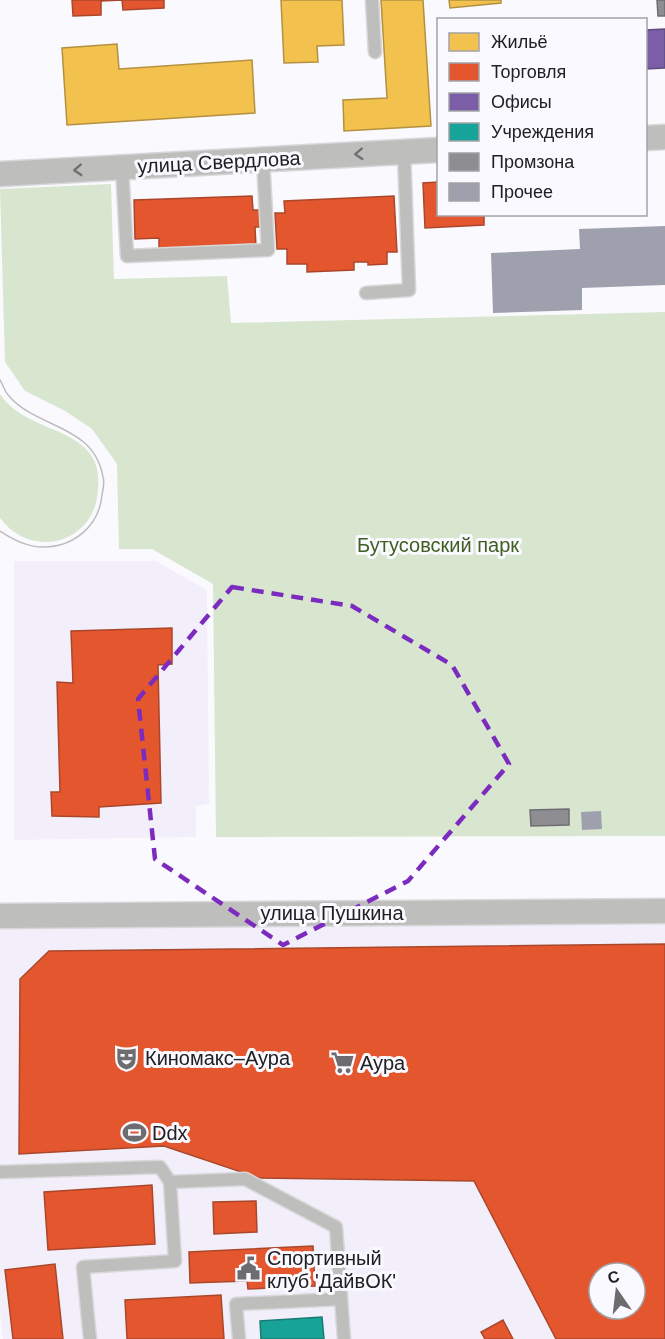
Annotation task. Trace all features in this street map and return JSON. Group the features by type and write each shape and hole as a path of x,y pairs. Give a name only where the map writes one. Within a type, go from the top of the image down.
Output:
{"street":[{"path":"647,138 665,137"},
{"name":"улица Свердлова","path":"0,174 437,150"},
{"name":"улица Пушкина","path":"0,916 665,911"}],"lane":[{"path":"372,0 375,52"},
{"path":"366,293 409,290 404,152"},
{"path":"122,167 127,256 268,250 263,159"},
{"path":"0,1172 159,1167 170,1182 175,1261 83,1267 90,1339"},
{"path":"170,1182 244,1179 336,1227 344,1339"},
{"path":"239,1339 237,1304 341,1299"}],"highlighted area":[{"path":"232,587 352,606 452,665 509,764 408,881 283,945 155,859 138,699"}],"shaded area":[{"path":"14,561 156,561 207,590 209,804 196,806 196,837 14,840"},
{"name":"Аура","path":"665,922 665,1339 3,1339 0,1314 0,926"}],"green space":[{"name":"Бутусовский парк","path":"111,184 114,279 227,276 231,323 665,312 665,836 216,837 213,584 152,549 119,549 117,464 92,429 65,411 25,391 5,362 0,189"},
{"path":"0,394 21,414 74,440 93,458 98,481 95,508 75,533 60,540 45,542 29,539 13,531 0,518"}],"building: Жильё":[{"path":"281,0 342,0 344,45 317,46 318,62 284,63"},
{"path":"381,0 423,0 431,126 344,131 343,100 387,98"},
{"path":"449,0 501,0 501,3 450,8"},
{"path":"117,44 119,69 252,60 255,113 67,125 62,48"}],"building: Торговля":[{"path":"72,0 122,0 101,1 101,15 73,16"},
{"path":"122,0 164,0 164,8 123,10"},
{"path":"437,182 437,216 484,216 484,225 425,228 423,183"},
{"path":"252,196 253,210 259,210 260,227 255,227 256,247 159,250 159,238 135,239 134,200"},
{"path":"394,196 397,252 387,252 387,264 368,265 368,262 354,262 354,270 307,272 307,264 287,264 287,249 277,249 275,213 285,213 284,201"},
{"path":"172,628 172,664 158,665 161,803 99,807 99,817 52,816 51,792 60,792 57,682 73,683 71,631"},
{"name":"Аура","path":"665,944 665,1339 556,1339 474,1181 259,1178 164,1146 19,1154 20,979 49,951"},
{"path":"152,1185 155,1244 48,1250 44,1192"},
{"path":"256,1201 257,1232 214,1234 213,1202"},
{"path":"313,1246 315,1286 248,1289 247,1281 190,1283 189,1252"},
{"path":"55,1264 63,1339 13,1339 5,1270"},
{"path":"221,1295 224,1339 127,1339 125,1300"},
{"path":"503,1320 513,1339 485,1339 481,1332"}],"building: Офисы":[{"path":"665,29 665,68 647,69 647,30"}],"building: Учреждения":[{"path":"322,1317 324,1339 261,1339 260,1321"}],"building: Промзона":[{"path":"657,0 665,0 665,16 658,16"},
{"path":"569,809 569,825 531,826 530,810"}],"building: Прочее":[{"path":"665,226 665,285 582,288 582,310 493,313 491,253 580,249 579,229"},
{"path":"601,811 602,829 582,830 581,812"}],"tram line":[{"path":"0,380 8,394 21,407 77,437 88,447 98,460 104,481 96,516 83,533 74,539 54,546 37,547 20,542 0,531"}],"place":[{"name":"Киномакс–Аура","path":"127,1058"},
{"name":"Аура","path":"342,1063"},
{"name":"Ddx","path":"134,1133"},
{"name":"Спортивный клуб 'ДайвОК'","path":"249,1269"}]}
